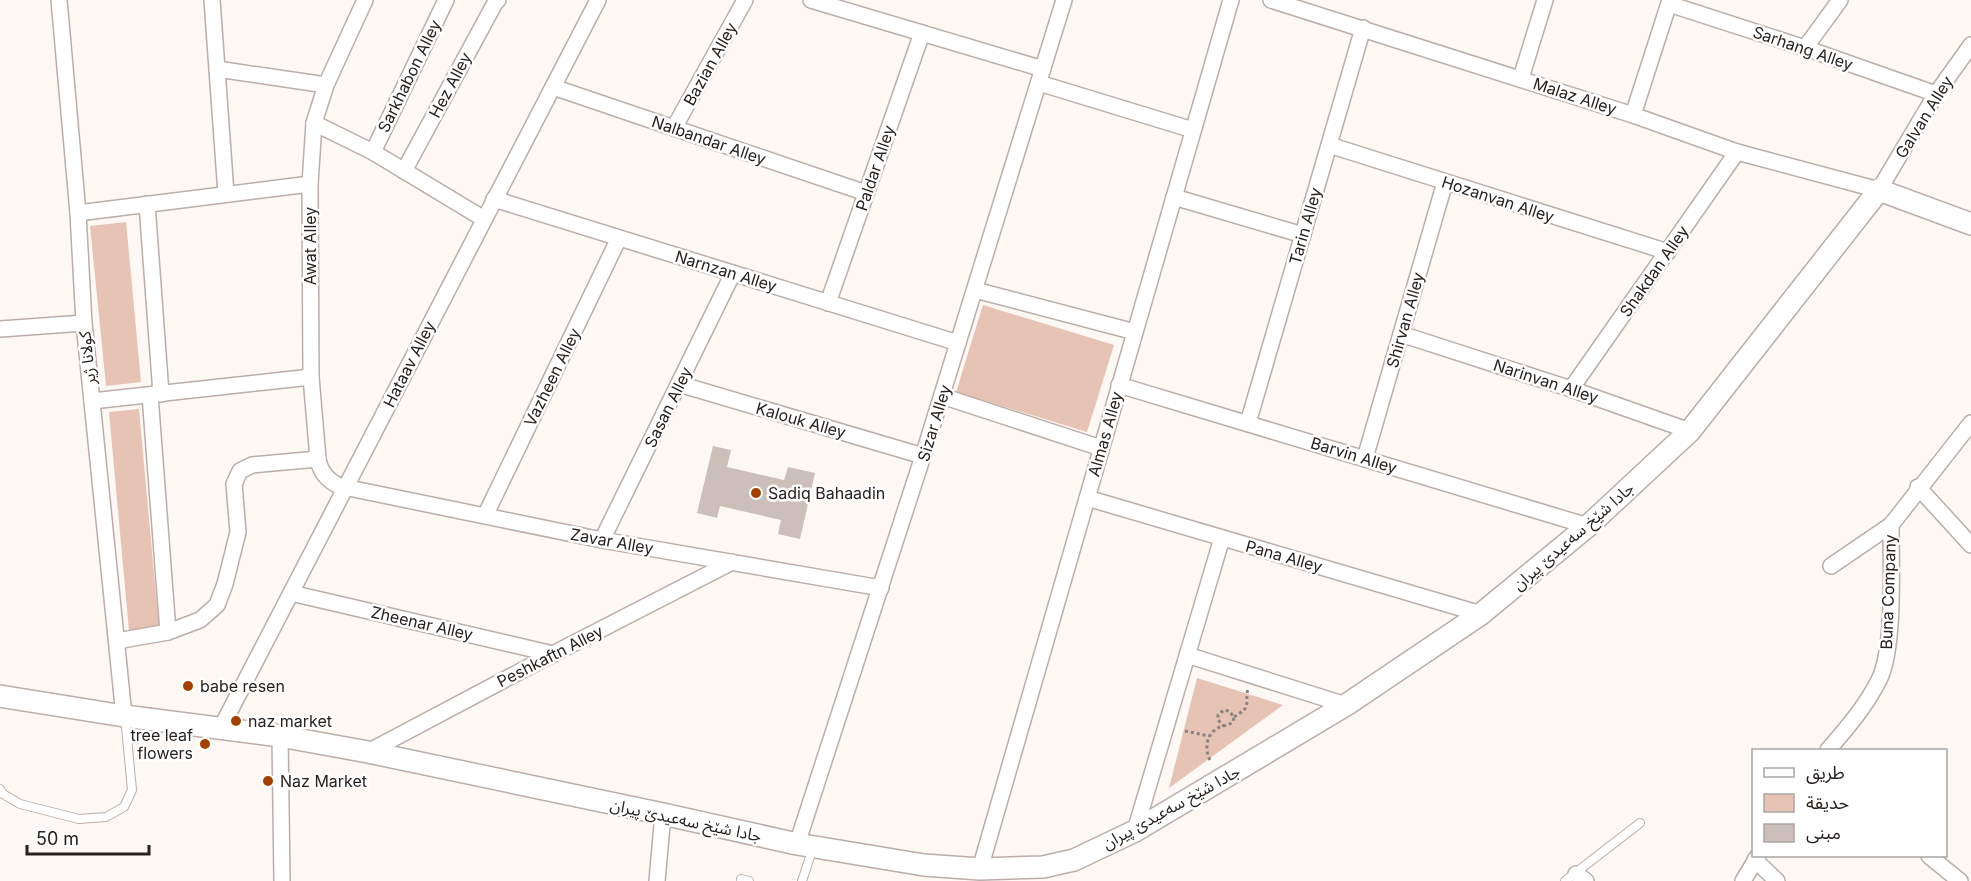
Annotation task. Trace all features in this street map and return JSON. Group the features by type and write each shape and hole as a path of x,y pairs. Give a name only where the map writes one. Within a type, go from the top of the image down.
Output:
{"street":[{"name":"کولانا ژیر","path":"59,0 78,213 84,323 124,716"},
{"path":"213,0 226,194"},
{"name":"Awat Alley","path":"346,487 327,479 322,473 318,459 311,377 310,184 314,123 326,86 365,0"},
{"name":"Sarkhabon Alley","path":"373,152 446,0"},
{"name":"Hez Alley","path":"404,171 498,0"},
{"path":"579,0 596,4"},
{"name":"Bazian Alley","path":"674,128 745,0"},
{"path":"811,0 922,33 1193,130"},
{"name":"Sizar Alley","path":"805,846 881,588 924,456 1064,0"},
{"name":"Almas Alley","path":"980,868 1231,0"},
{"name":"Malaz Alley","path":"1271,0 1521,78 1737,152 1879,190"},
{"path":"1521,78 1545,0"},
{"path":"1805,48 1840,0"},
{"path":"1633,115 1670,2"},
{"name":"Sarhang Alley","path":"1670,2 1936,94"},
{"name":"Hataav Alley","path":"221,728 596,4"},
{"name":"Tarin Alley","path":"1248,423 1363,28"},
{"name":"Paldar Alley","path":"828,303 922,33"},
{"name":"Galvan Alley","path":"1879,190 1936,94 1971,45"},
{"path":"217,69 326,86"},
{"name":"Nalbandar Alley","path":"553,87 866,193"},
{"path":"314,123 373,152 484,219"},
{"name":"Hozanvan Alley","path":"1329,145 1668,252"},
{"name":"Shakdan Alley","path":"1571,389 1737,152"},
{"name":"Shirvan Alley","path":"1365,458 1445,182"},
{"path":"78,213 310,184"},
{"path":"1879,190 1971,224"},
{"name":"جادا شێخ سەعیدێ پیران","path":"0,696 124,716 280,736 368,752 805,846 924,865 980,868 1043,867 1074,860 1134,831 1346,705 1481,614 1588,526 1690,431 1879,190"},
{"path":"1174,197 1303,235"},
{"name":"Narnzan Alley","path":"494,199 958,343"},
{"path":"147,204 168,632"},
{"name":"Vazheen Alley","path":"485,516 619,238"},
{"name":"Sasan Alley","path":"602,540 733,273"},
{"path":"975,290 1135,332"},
{"path":"0,328 84,323"},
{"name":"Narinvan Alley","path":"1401,334 1571,389 1690,431"},
{"path":"92,401 311,377"},
{"name":"Kalouk Alley","path":"679,384 924,456"},
{"name":"Barvin Alley","path":"1119,385 1588,526"},
{"path":"942,396 1101,448"},
{"path":"1830,566 1891,525 1918,487 1971,423"},
{"path":"117,641 168,632 200,620 217,605 225,584 238,532 234,484 240,471 252,465 318,459"},
{"name":"Zavar Alley","path":"346,487 602,540 881,588"},
{"path":"1918,487 1971,545"},
{"name":"Pana Alley","path":"1087,498 1481,614"},
{"name":"Buna Company","path":"1829,749 1861,711 1881,678 1887,651 1891,525"},
{"path":"1134,831 1222,538"},
{"name":"Peshkaftn Alley","path":"368,752 732,562"},
{"name":"Zheenar Alley","path":"291,593 554,654"},
{"path":"1187,655 1346,705"},
{"path":"280,736 282,881"},
{"path":"657,881 663,814"},
{"path":"1931,857 1960,881"},
{"path":"1743,881 1757,858 1777,881"}],"lane":[{"path":"0,789 3,794 20,804 79,819 106,818 124,807 132,790 124,716"},
{"path":"1576,879 1640,823"},
{"path":"802,881 805,846"}],"path":[{"path":"1210,760 1207,755 1209,736 1231,724 1234,717 1244,712 1247,707 1251,675"},
{"path":"1224,726 1218,720 1220,713 1229,711 1234,717"},
{"path":"1185,731 1209,736"}],"green space":[{"path":"126,222 141,382 106,386 90,226"},
{"path":"983,305 1114,345 1087,432 956,392"},
{"path":"139,409 159,628 129,631 109,412"},
{"path":"1197,678 1283,705 1169,788"}],"building":[{"name":"Sadiq Bahaadin","path":"713,446 731,450 727,467 784,480 788,467 815,473 800,539 778,534 781,520 720,506 717,518 697,513"}],"place":[{"name":"Sadiq Bahaadin","path":"756,493"},
{"name":"babe resen","path":"188,686"},
{"name":"naz market","path":"236,721"},
{"name":"tree leaf flowers","path":"205,744"},
{"name":"Naz Market","path":"268,781"}]}
